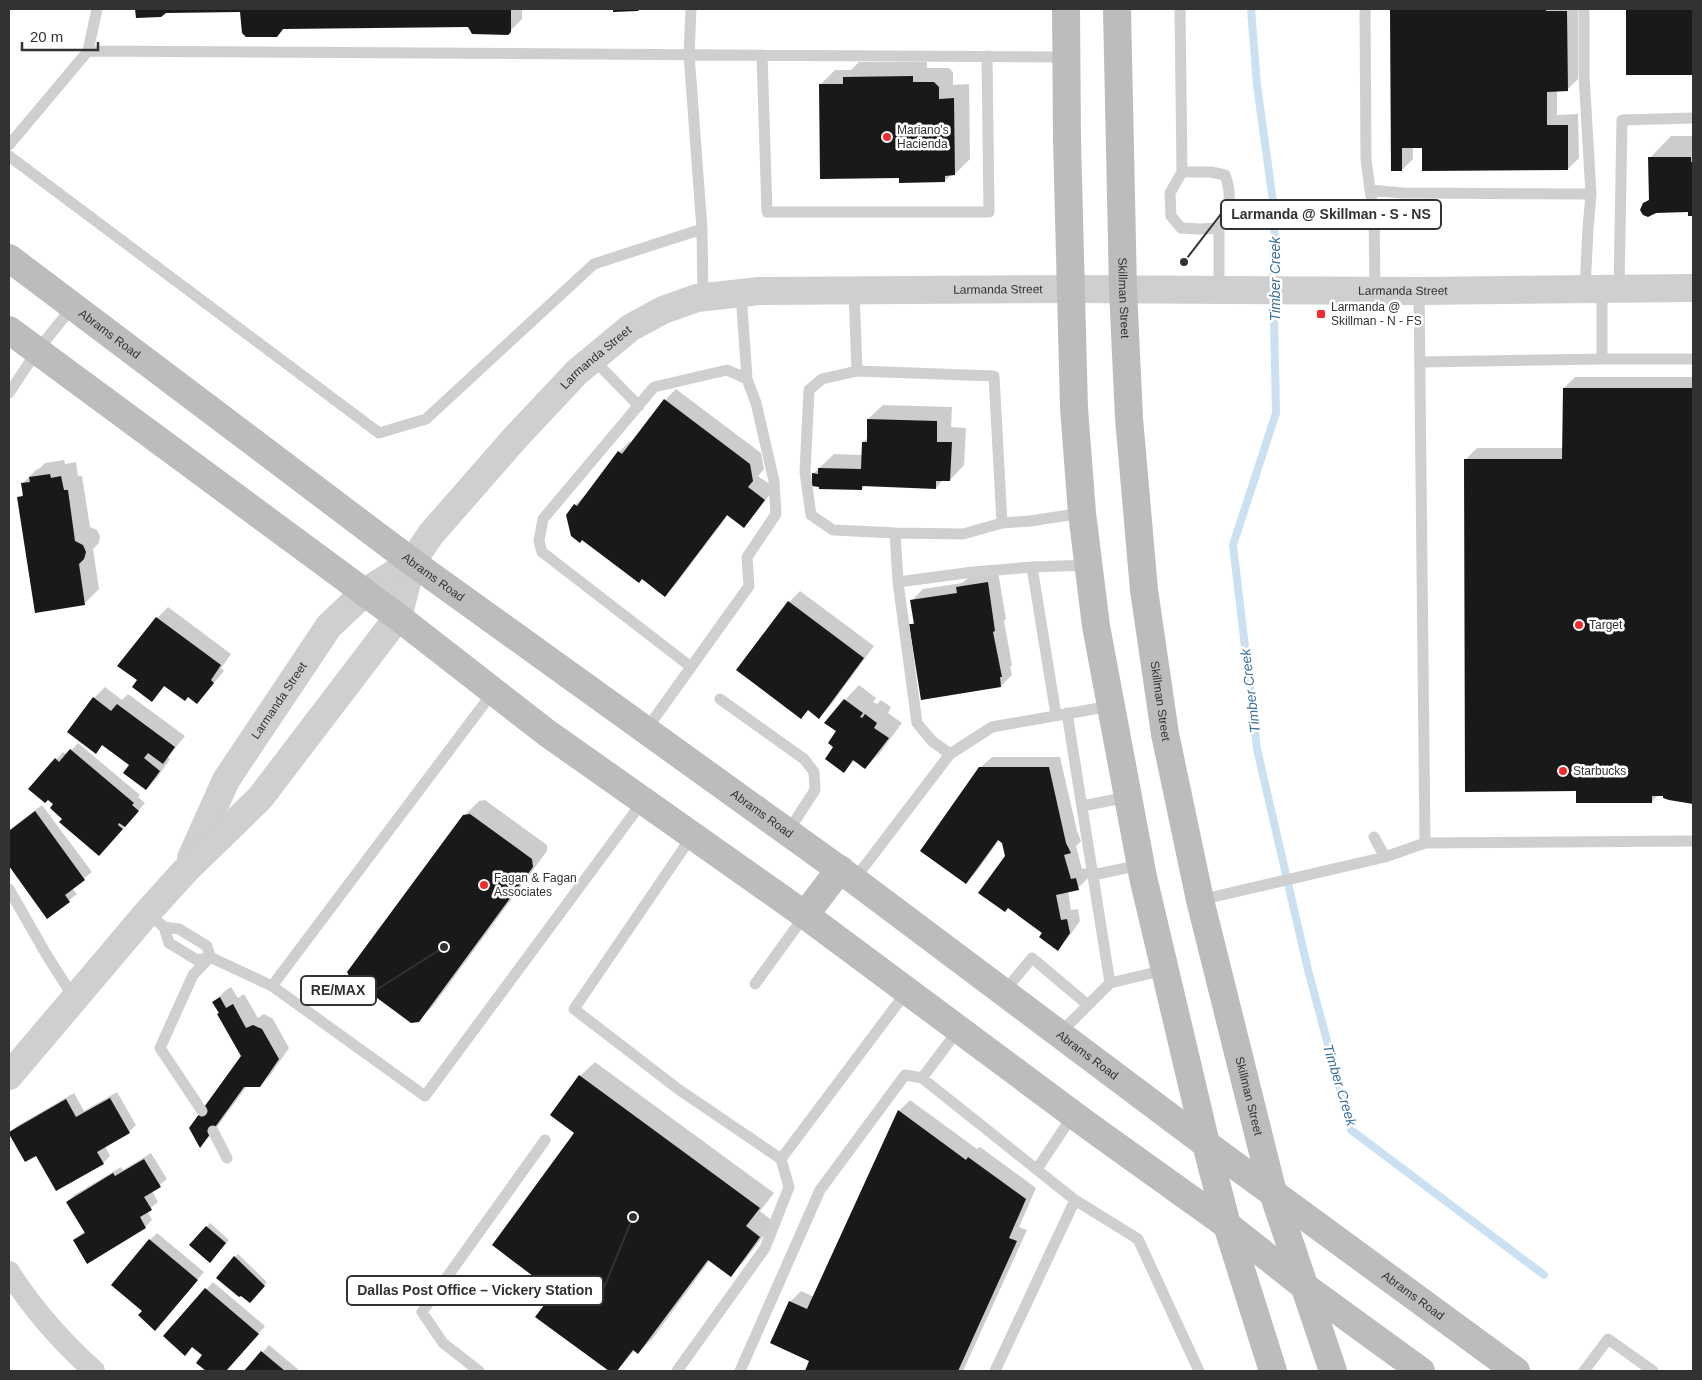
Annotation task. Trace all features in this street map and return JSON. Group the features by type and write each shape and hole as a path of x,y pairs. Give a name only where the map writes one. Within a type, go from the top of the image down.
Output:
{"main road":[{"path":"1066,9 1066,140 1074,408 1082,513 1096,626 1141,865 1206,1144 1227,1225 1273,1371"},
{"name":"Skillman Street","path":"1117,9 1123,290 1129,418 1144,590 1165,734 1200,900 1274,1193 1333,1371"},
{"name":"Abrams Road","path":"9,258 412,562 847,874 1206,1144 1516,1371"},
{"path":"9,330 365,592 547,733 806,915 1073,1115 1227,1225 1304,1286 1421,1371"},
{"path":"806,915 847,874"}],"street":[{"name":"Larmanda Street","path":"185,871 260,798 398,617 412,562 432,534 515,438 577,372 630,328 663,310 697,298 759,291 1071,289 1419,291 1693,288"},
{"name":"Larmanda Street","path":"9,1076 75,999 155,920 185,871 226,780 329,626 365,592 412,562"},
{"path":"9,1272 21,1292 54,1331 94,1371"}],"lane":[{"path":"9,145 88,51 97,9"},
{"path":"691,9 689,54 702,229 704,297"},
{"path":"1180,9 1182,172 1170,193 1171,216 1181,228 1199,230 1219,228"},
{"path":"1364,9 1366,158 1374,214 1375,290"},
{"path":"1584,9 1584,75 1591,194 1588,229 1602,289"},
{"path":"88,51 1066,57"},
{"path":"762,55 767,212 989,212 987,56"},
{"path":"1602,359 1602,289 1622,120 1693,118"},
{"path":"9,156 379,433 426,419 594,264 702,229"},
{"path":"1182,172 1212,172 1225,175 1230,190 1227,211 1219,228 1212,291"},
{"path":"1370,190 1402,193 1591,194"},
{"path":"854,290 857,371"},
{"path":"1419,291 1425,843"},
{"path":"646,730 749,586 747,558 776,514 774,481 756,403 747,379 741,293"},
{"path":"9,393 36,351 73,306"},
{"path":"593,359 639,406"},
{"path":"1421,362 1693,359"},
{"path":"691,667 542,552 539,541 543,519 654,387 728,370 747,379"},
{"path":"1002,522 994,376 857,371 822,379 809,390 804,472 811,515 833,530 963,534 1002,522 1030,521 1082,513"},
{"path":"894,533 898,582 917,723 932,741 950,754"},
{"path":"898,582 973,572 1089,565"},
{"path":"1032,567 1061,714 1082,806 1110,983"},
{"path":"272,986 493,692"},
{"path":"720,699 804,758 814,772 815,790 787,832"},
{"path":"847,874 950,754 992,727 1111,706"},
{"path":"1082,806 1128,797"},
{"path":"155,920 169,943 197,960 210,957 272,986 425,1096 643,801"},
{"path":"677,1371 765,1248 789,1187 781,1159 678,1089 574,1009 692,836"},
{"path":"1374,837 1385,857"},
{"path":"1200,900 1385,857 1425,843 1693,841"},
{"path":"1093,875 1141,865"},
{"path":"9,889 46,954 75,999"},
{"path":"755,984 806,915"},
{"path":"155,920 180,929 207,946 210,957"},
{"path":"202,1110 160,1048 193,975 210,957"},
{"path":"1004,992 1032,958 1088,1005"},
{"path":"1059,1034 1110,983 1165,970"},
{"path":"781,1159 907,991"},
{"path":"922,1078 959,1029"},
{"path":"740,1371 820,1190 905,1074 922,1078 1075,1200 1138,1239 1200,1371"},
{"path":"1036,1169 1073,1115"},
{"path":"212,1131 227,1158"},
{"path":"479,1371 443,1343 422,1312 545,1140"},
{"path":"996,1371 1075,1200"},
{"path":"1584,1371 1608,1339 1653,1371"}],"building":[{"path":"135,9 511,9 511,32 508,35 472,34 468,27 283,29 277,37 246,37 242,33 240,12 166,13 161,17 136,18"},
{"path":"613,9 640,9 638,11 613,12"},
{"path":"1390,9 1546,9 1546,11 1567,11 1568,91 1547,92 1547,125 1568,125 1568,170 1422,171 1422,148 1402,148 1402,171 1391,171"},
{"path":"1626,9 1693,9 1693,75 1626,75"},
{"name":"Mariano's Hacienda","path":"913,76 913,82 934,82 939,87 939,99 954,98 955,175 945,176 945,182 899,183 899,178 820,179 819,84 843,84 843,77"},
{"path":"1648,157 1691,157 1691,162 1693,162 1693,216 1688,216 1688,212 1656,213 1648,217 1643,215 1640,210 1643,203 1649,200"},
{"name":"Target","path":"1563,388 1693,388 1693,804 1669,800 1663,798 1663,796 1652,796 1652,803 1576,803 1576,791 1465,792 1464,459 1562,459"},
{"path":"664,399 750,464 753,481 748,487 765,500 744,528 727,515 665,597 642,579 639,583 582,540 580,543 571,536 566,515 574,504 577,506 618,451 622,454"},
{"path":"867,419 937,421 937,442 952,442 950,481 936,481 936,489 862,486 862,490 819,489 819,487 812,486 812,473 818,474 818,468 861,469 862,442 867,442"},
{"path":"50,474 51,478 61,476 64,490 68,490 75,541 83,545 86,552 84,559 79,564 85,605 35,613 17,497 23,496 21,483 30,482 29,477"},
{"path":"988,582 995,631 993,632 1002,677 1000,677 1001,687 921,700 909,624 914,624 910,600 957,593 956,587"},
{"path":"788,601 864,658 819,719 808,710 801,719 736,670"},
{"path":"156,617 221,665 211,680 214,683 197,704 188,697 185,701 164,686 152,702 132,687 137,680 117,666"},
{"path":"93,697 111,711 117,704 175,747 163,764 148,753 144,758 160,771 146,790 123,773 129,765 102,745 96,754 67,732"},
{"path":"844,699 863,713 860,717 862,718 865,714 877,723 874,728 889,738 865,769 853,760 844,773 825,759 833,747 828,743 836,731 824,723"},
{"path":"70,749 134,803 132,805 139,811 125,827 119,823 118,825 123,829 99,856 59,822 62,819 50,808 53,804 48,800 45,803 28,789 55,758 59,762"},
{"path":"979,767 1049,767 1066,843 1071,853 1064,855 1071,879 1076,878 1079,890 1056,895 1061,920 1067,919 1070,933 1058,951 1039,937 1042,933 1008,908 1005,912 978,893 1005,856 1002,843 998,840 966,884 920,851"},
{"path":"35,811 85,880 65,895 70,902 47,919 9,866 9,831"},
{"path":"470,814 532,859 533,867 419,1022 411,1023 350,978 347,972 463,815"},
{"path":"220,997 226,1008 233,1004 246,1028 253,1025 262,1029 279,1059 260,1087 244,1087 200,1148 189,1128 241,1056 212,1002"},
{"path":"579,1075 760,1208 746,1226 760,1237 731,1277 708,1260 638,1354 633,1350 617,1371 609,1371 535,1317 554,1292 492,1245 574,1133 550,1115"},
{"path":"110,1098 130,1133 97,1152 104,1164 56,1191 36,1156 25,1162 9,1132 66,1099 76,1117"},
{"path":"898,1110 966,1160 968,1157 1026,1199 1009,1238 1017,1241 958,1371 805,1371 809,1361 770,1343 789,1301 807,1309"},
{"path":"144,1159 161,1187 144,1197 152,1210 140,1217 146,1228 87,1264 73,1240 85,1233 66,1202 113,1173 115,1176"},
{"path":"206,1226 226,1243 210,1263 189,1245"},
{"path":"149,1239 198,1280 155,1331 138,1315 142,1311 111,1285"},
{"path":"234,1256 265,1286 250,1303 241,1296 239,1297 216,1278"},
{"path":"205,1288 259,1334 226,1371 206,1371 196,1363 202,1355 192,1347 185,1356 163,1336"},
{"path":"261,1351 285,1371 244,1371"}],"waterway":[{"name":"Timber Creek","path":"1251,9 1257,85 1275,216 1273,272 1276,413 1233,545 1257,749 1308,970 1351,1130 1544,1275"}],"place":[{"name":"Mariano's Hacienda","path":"887,137"},
{"name":"Larmanda @ Skillman - S - NS","path":"1184,262"},
{"name":"Larmanda @ Skillman - N - FS","path":"1321,314"},
{"name":"Target","path":"1579,625"},
{"name":"Starbucks","path":"1563,771"},
{"name":"Fagan & Fagan Associates","path":"484,885"},
{"name":"RE/MAX","path":"444,947"},
{"name":"Dallas Post Office – Vickery Station","path":"633,1217"}]}
